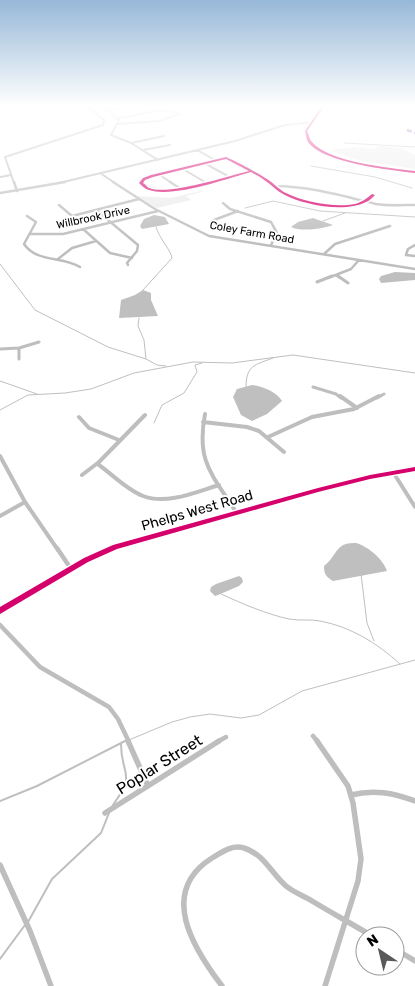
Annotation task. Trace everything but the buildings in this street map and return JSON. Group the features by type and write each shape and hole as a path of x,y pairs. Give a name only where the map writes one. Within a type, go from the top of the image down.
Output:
{"highway":[{"path":"329,153 361,162 415,171"}],"street":[{"path":"16,153 7,156 5,160 17,191"},
{"path":"148,153 158,160"},
{"path":"0,193 17,191 185,153"},
{"path":"202,153 215,160"},
{"path":"251,171 181,189 156,191 142,186 142,180 158,174 226,158 251,171 290,196 327,205 350,206 367,201 373,195"},
{"path":"204,163 228,176"},
{"path":"181,168 205,182"},
{"name":"Coley Farm Road","path":"100,173 158,211 209,236 415,269"},
{"path":"158,174 181,189"},
{"path":"0,177 11,175"},
{"path":"274,186 292,186 380,204 408,203 415,205"},
{"path":"59,205 72,216 139,199"},
{"path":"224,203 226,206 238,211 271,222 277,233 271,245"},
{"path":"96,210 138,245 138,251 127,263 128,265"},
{"name":"Willbrook Drive","path":"30,234 63,234 158,211"},
{"path":"214,220 238,211"},
{"path":"27,216 36,222 24,244 28,249 38,255 72,262 80,267"},
{"path":"324,254 336,244 390,226"},
{"path":"83,229 110,253 132,258"},
{"path":"58,259 72,248 96,241"},
{"path":"415,244 409,248 406,255 415,256"},
{"path":"317,282 353,268 359,260"},
{"path":"336,275 348,283"},
{"path":"0,349 19,348 39,342"},
{"path":"19,348 19,359"},
{"path":"313,387 336,394 356,408"},
{"path":"268,437 312,417 345,412 384,394"},
{"path":"205,414 200,439 201,452 206,465 236,512"},
{"path":"82,475 99,465 119,440 145,415"},
{"path":"79,417 89,428 119,440"},
{"path":"203,422 247,427 268,437 284,452"},
{"path":"0,456 25,502 71,570"},
{"path":"99,465 142,496 152,499 181,496 219,485"},
{"name":"Phelps West Road","path":"0,611 86,560 115,547 236,512 393,472 415,469"},
{"path":"393,472 415,507"},
{"path":"0,516 25,502"},
{"path":"0,625 40,667 109,707 118,719 148,786"},
{"path":"313,736 344,779 351,795 361,859 358,881 325,986"},
{"name":"Poplar Street","path":"105,813 226,737"},
{"path":"351,795 364,791 383,790 415,801"},
{"path":"222,986 209,969 187,929 183,911 186,888 192,876 220,852 233,847 242,847 258,854 286,886 355,927"},
{"path":"0,865 30,931 51,986"}],"shaded area":[{"path":"338,153 411,153 415,155 415,169 357,160"},
{"path":"201,191 186,196 191,200 157,208 137,196 170,198"},
{"path":"154,215 165,217 169,224 142,229 140,226 144,219"},
{"path":"313,218 333,225 312,229 295,229 291,227 298,222"},
{"path":"395,272 415,273 415,280 381,283 379,279 381,276"},
{"path":"143,290 151,293 151,300 158,316 119,318 121,300"},
{"path":"252,385 269,390 282,401 267,414 252,421 241,415 233,397 237,389"},
{"path":"349,543 356,543 366,547 375,554 387,571 333,581 325,573 324,566 340,547"},
{"path":"239,576 243,582 239,586 215,596 210,591 211,587 216,584"}],"waterway":[{"path":"311,166 375,177 412,188"},
{"path":"245,208 273,201 320,211 415,217"},
{"path":"323,221 345,213"},
{"path":"143,290 172,258 156,227"},
{"path":"0,264 35,310 108,347 146,359"},
{"path":"139,318 138,326 144,340 146,359"},
{"path":"0,410 28,395 65,393 91,389 134,373 193,362 232,363 293,355 415,373"},
{"path":"246,387 246,380 250,370 257,364 273,358"},
{"path":"146,359 157,365 166,366"},
{"path":"154,423 162,405 184,393 197,372 195,365 202,363"},
{"path":"0,381 37,394"},
{"path":"361,574 367,623 374,641"},
{"path":"221,594 280,617 293,620 320,621 342,627 373,643 400,664"},
{"path":"129,740 172,722 190,717 210,714 241,718 259,715 302,691 415,660"},
{"path":"0,801 37,786 125,741 122,742"},
{"path":"113,805 126,780 121,744"},
{"path":"28,922 52,879 101,833 109,813"},
{"path":"0,959 25,925"}],"cycle path":[{"path":"326,153 352,162 415,172"},
{"path":"251,171 210,183 175,190 160,191 148,189 141,183 144,179 152,176 226,158 245,167 269,182 285,194 305,201 331,206 355,205 373,195"},
{"path":"0,611 86,560 115,547 318,490 370,477 415,469"}]}
